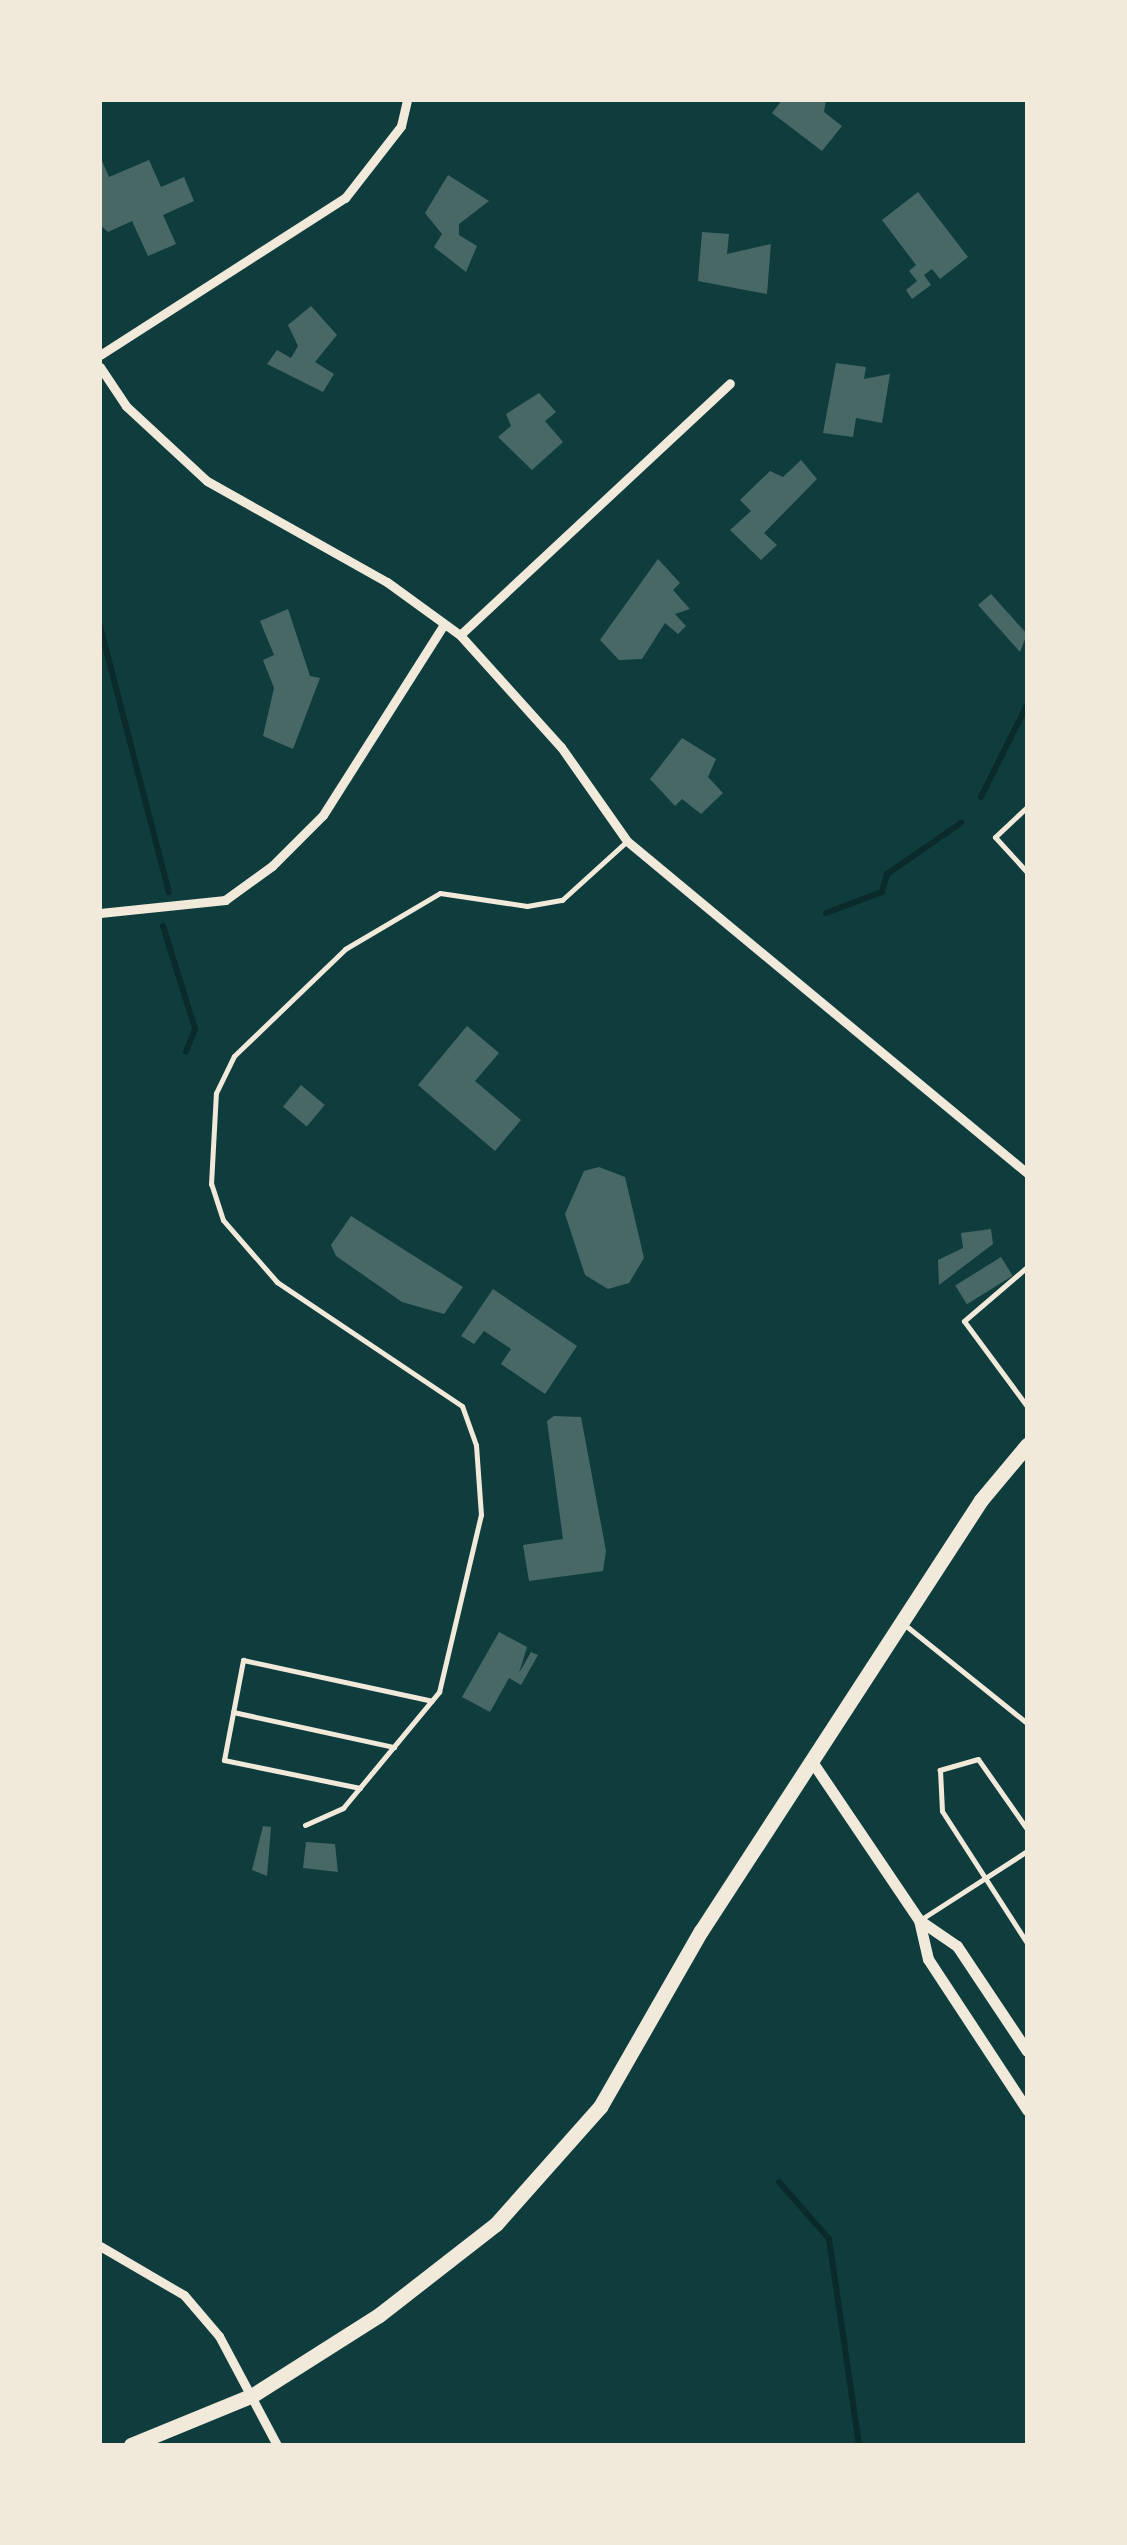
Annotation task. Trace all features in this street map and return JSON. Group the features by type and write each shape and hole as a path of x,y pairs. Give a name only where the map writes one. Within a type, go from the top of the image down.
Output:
{"main road":[{"path":"131,2445 253,2395 379,2315 496,2224 600,2107 902,1624 1027,1445"}],"street":[{"path":"100,355 344,198 401,126 406,100"},
{"path":"100,368 126,406 208,481 460,635 561,746 627,841 1027,1172"},
{"path":"460,635 730,384"},
{"path":"100,913 225,900 272,866 323,816 444,624"},
{"path":"813,1764 919,1920 928,1959 1027,2110"},
{"path":"919,1920 957,1946 1027,2051"},
{"path":"100,2246 184,2295 253,2395 277,2445"}],"lane":[{"path":"1027,807 995,837 1027,872"},
{"path":"305,1825 343,1808 432,1701 481,1515 476,1445 462,1406 277,1282 223,1220 210,1184 216,1094 234,1056 345,948 440,894 527,906 562,900 627,841"},
{"path":"1026,1271 964,1321 1027,1406"},
{"path":"902,1624 1027,1723"},
{"path":"360,1788 224,1760 243,1660 432,1701"},
{"path":"233,1712 394,1746"},
{"path":"1027,1829 978,1759 940,1770 937,1799 1027,1943"},
{"path":"919,1920 1027,1851"}],"building":[{"path":"782,100 826,100 824,112 842,126 822,151 772,113"},
{"path":"100,156 109,177 149,160 161,187 184,177 194,201 163,215 176,244 148,256 132,221 108,232 100,225"},
{"path":"448,175 489,201 459,224 459,235 477,246 466,272 434,247 442,234 425,213"},
{"path":"918,192 968,257 940,279 932,269 924,275 931,285 912,299 906,290 917,281 909,271 916,265 882,220"},
{"path":"702,232 729,234 727,254 771,244 767,294 698,281"},
{"path":"311,306 337,335 315,362 334,374 323,392 267,364 277,350 291,358 298,346 288,325"},
{"path":"836,363 866,367 864,379 890,374 882,423 856,418 853,437 823,433"},
{"path":"539,393 556,412 545,421 563,442 532,470 498,437 511,426 506,414"},
{"path":"801,460 817,479 764,533 777,545 761,560 730,530 751,511 740,500 770,471 783,477"},
{"path":"658,559 680,583 673,590 690,609 675,614 686,626 678,634 665,623 642,659 619,660 600,640"},
{"path":"991,594 1027,634 1020,652 978,605"},
{"path":"288,609 310,676 320,678 293,749 263,736 274,688 263,660 274,655 260,621"},
{"path":"682,738 716,759 708,777 723,793 701,814 682,799 675,806 650,779"},
{"path":"467,1026 499,1053 475,1081 521,1120 495,1151 418,1085"},
{"path":"301,1085 325,1105 307,1126 283,1106"},
{"path":"599,1167 625,1177 644,1258 629,1283 608,1289 585,1275 565,1214 584,1171"},
{"path":"351,1216 463,1287 444,1314 402,1302 336,1256 331,1245"},
{"path":"991,1229 993,1244 939,1285 938,1260 963,1248 961,1233"},
{"path":"1001,1257 1013,1276 967,1304 955,1286"},
{"path":"493,1289 577,1346 545,1394 501,1364 511,1349 484,1331 474,1344 461,1336"},
{"path":"554,1416 581,1417 606,1551 603,1571 529,1581 523,1545 563,1539 547,1421"},
{"path":"499,1632 527,1647 519,1673 531,1652 538,1655 521,1685 509,1678 490,1712 462,1697"},
{"path":"263,1826 271,1827 267,1876 252,1870"},
{"path":"306,1842 335,1844 338,1872 303,1868"}],"waterway":[{"path":"100,626 169,892"},
{"path":"981,797 1027,705"},
{"path":"826,913 882,892 887,874 961,823"},
{"path":"163,926 195,1029 186,1051"},
{"path":"779,2182 829,2239 859,2445"}]}
